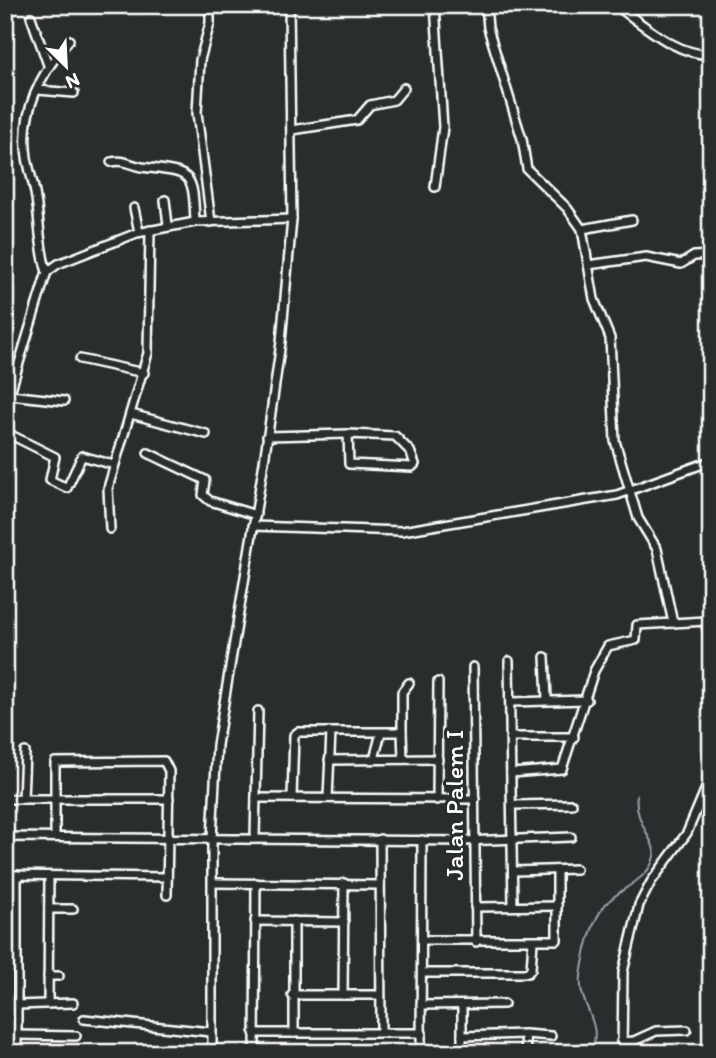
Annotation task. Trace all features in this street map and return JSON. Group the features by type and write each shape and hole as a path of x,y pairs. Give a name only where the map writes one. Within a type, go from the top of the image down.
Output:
{"street":[{"path":"211,5 210,23 200,54 197,113 211,222"},
{"path":"212,1053 212,838 217,745 256,515 281,342 292,219 289,5"},
{"path":"435,5 443,127 435,187"},
{"path":"486,5 488,28 522,139 527,169 567,208 582,229 594,299 610,338 615,441 638,518 657,549 673,623"},
{"path":"615,5 663,39 696,54 711,55"},
{"path":"30,18 48,65"},
{"path":"5,409 47,272 38,238 36,198 26,146 29,112 40,77 69,40"},
{"path":"292,130 358,120 370,105 394,100 404,88"},
{"path":"38,90 74,93"},
{"path":"111,162 121,160 136,166 175,170 183,174 192,186 195,222"},
{"path":"165,200 168,225"},
{"path":"134,208 139,232"},
{"path":"47,272 73,256 139,232 168,225 292,219"},
{"path":"582,229 632,220"},
{"path":"110,529 108,488 144,373 149,335 150,230"},
{"path":"588,265 646,257 681,264 694,256 711,255"},
{"path":"80,359 144,373"},
{"path":"10,395 64,401"},
{"path":"131,414 206,434"},
{"path":"5,432 55,457 50,480 67,488 82,456 114,465"},
{"path":"267,436 348,434 395,436 410,452 415,464 412,467 349,464 348,434"},
{"path":"148,453 205,480 203,495 210,501 256,515"},
{"path":"253,526 405,530 602,498 677,475 711,461"},
{"path":"511,773 560,770 587,700 594,671 608,645 636,640 637,625 704,621 711,644"},
{"path":"545,657 547,699"},
{"path":"509,661 513,906"},
{"name":"Jalan Palem I","path":"473,667 476,942"},
{"path":"437,800 438,682"},
{"path":"403,759 402,692 409,683"},
{"path":"511,702 587,700"},
{"path":"255,838 258,711"},
{"path":"292,798 294,735 298,732 402,732"},
{"path":"328,798 331,732"},
{"path":"374,760 381,733"},
{"path":"512,737 574,737"},
{"path":"23,799 25,752"},
{"path":"330,760 438,759"},
{"path":"55,837 54,764 164,761 169,767 167,895"},
{"path":"622,1053 623,972 639,905 651,882 687,833 707,797 711,776"},
{"path":"256,797 475,799"},
{"path":"5,799 169,799"},
{"path":"512,805 572,804"},
{"path":"5,837 475,841 571,836"},
{"path":"380,839 381,1032"},
{"path":"421,1053 422,840"},
{"path":"514,871 576,869"},
{"path":"422,940 557,940 556,870"},
{"path":"5,875 167,877"},
{"path":"17,875 17,1053"},
{"path":"48,1004 49,876"},
{"path":"213,883 380,885"},
{"path":"255,1053 256,883"},
{"path":"343,995 344,883"},
{"path":"475,907 557,906"},
{"path":"49,909 73,909"},
{"path":"255,921 344,922"},
{"path":"294,921 294,1033"},
{"path":"422,973 528,973 531,969 533,940"},
{"path":"48,976 59,976"},
{"path":"292,995 380,995"},
{"path":"16,1005 73,1003"},
{"path":"421,1005 504,1004"},
{"path":"462,1005 462,1053"},
{"path":"84,1019 211,1032"},
{"path":"621,1042 635,1041 656,1031 687,1030"},
{"path":"254,1032 422,1033"},
{"path":"524,1034 527,1053 540,1053"},
{"path":"16,1035 76,1036"},
{"path":"462,1036 551,1036"}],"waterway":[{"path":"590,1053 595,1033 581,986 589,939 605,905 640,878 647,871 654,856 652,844 638,814 637,795"}]}
